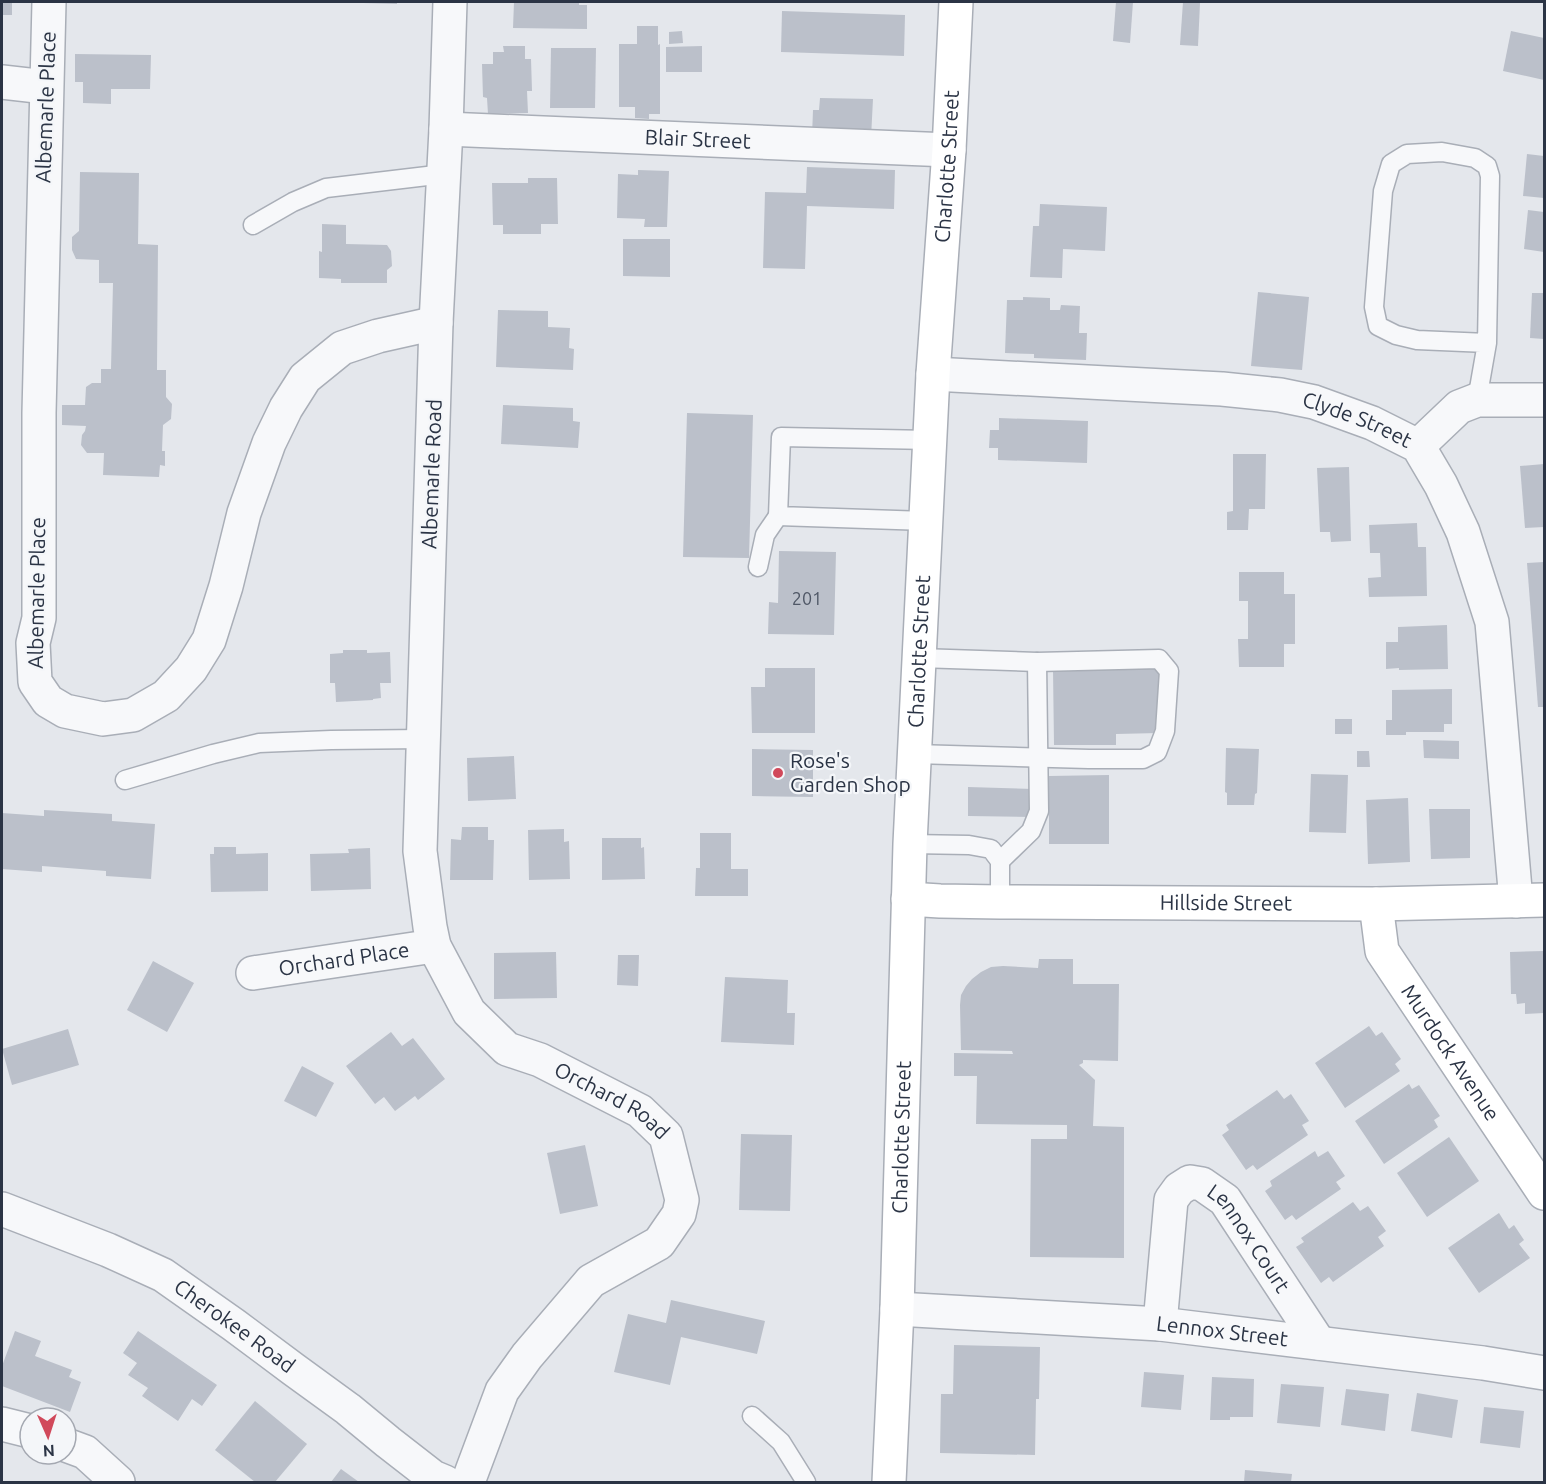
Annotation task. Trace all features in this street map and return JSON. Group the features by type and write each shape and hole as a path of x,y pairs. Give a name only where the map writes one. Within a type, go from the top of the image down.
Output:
{"street":[{"name":"Albemarle Place","path":"50,2 39,413 39,618 33,642 35,682 48,700 65,711 103,719 134,715 166,696 191,669 209,640 226,586 244,513 269,443 286,408 305,378 342,348 378,336 436,323"},
{"name":"Albemarle Road","path":"434,946 420,851 436,323 450,2"},
{"name":"Charlotte Street","path":"889,1482 897,1309 910,844 933,374 949,150 956,2"},
{"path":"2,82 46,87"},
{"name":"Blair Street","path":"446,129 949,150"},
{"name":"Clyde Street","path":"933,374 1222,389 1280,395 1314,402 1372,423 1418,446 1441,485 1463,532 1491,622 1530,901"},
{"path":"1418,446 1459,407 1477,400 1545,400"},
{"name":"Hillside Street","path":"908,899 1000,902 1376,904 1530,901"},
{"name":"Murdock Avenue","path":"1376,904 1382,951 1545,1193"},
{"name":"Orchard Place","path":"253,973 434,946"},
{"name":"Orchard Road","path":"434,946 469,1012 507,1049 540,1059 640,1111 666,1137 682,1200 679,1214 659,1243 591,1281 527,1356 502,1391 468,1482"},
{"name":"Lennox Court","path":"1160,1324 1171,1200 1179,1189 1190,1182 1202,1184 1225,1200 1318,1343"},
{"name":"Cherokee Road","path":"2,1209 108,1250 163,1275 348,1409 436,1481"},
{"name":"Lennox Street","path":"897,1309 1160,1324 1483,1363 1545,1373"},
{"path":"2,1424 18,1428"},
{"path":"78,1449 85,1452 118,1482"}],"lane":[{"path":"1477,400 1487,343 1490,176 1487,166 1475,158 1442,152 1407,154 1391,164 1383,192 1374,307 1378,326 1396,335 1417,340 1487,343"},
{"path":"253,225 293,202 326,188 444,174"},
{"path":"758,567 765,535 778,516 781,437 930,440"},
{"path":"778,516 926,520"},
{"path":"915,754 1143,759 1157,752 1165,731 1169,670 1159,659 1037,662 919,658"},
{"path":"1000,861 1031,831 1039,811 1037,662"},
{"path":"125,780 258,743 423,739"},
{"path":"910,844 969,845 991,849 1000,861 1000,902"},
{"path":"752,1416 780,1442 806,1482"}],"building":[{"path":"2,2 12,2 12,15 2,15"},
{"path":"397,2 397,4 363,3"},
{"path":"514,2 579,2 579,5 587,5 587,29 513,28"},
{"path":"1116,2 1133,2 1130,43 1113,41"},
{"path":"1183,2 1200,3 1198,46 1180,45"},
{"path":"782,11 905,15 904,56 781,52"},
{"path":"637,26 658,26 660,114 649,114 649,119 635,118 635,107 619,107 619,44 637,44"},
{"path":"682,31 683,43 669,44 669,32"},
{"path":"1511,31 1544,38 1544,80 1503,71"},
{"path":"503,46 525,46 525,59 531,59 532,91 527,91 528,113 488,114 487,98 483,97 482,64 493,64 493,52 504,52"},
{"path":"702,46 702,72 666,72 666,47"},
{"path":"551,48 596,48 595,108 550,108"},
{"path":"75,54 151,55 150,89 111,89 111,104 83,103 83,82 75,82"},
{"path":"820,98 873,99 871,138 812,136 813,110 819,110"},
{"path":"1527,154 1544,156 1544,198 1523,196"},
{"path":"807,167 895,170 894,209 807,206 805,269 763,268 765,192 806,193"},
{"path":"638,170 669,171 667,227 644,227 645,219 617,218 618,174 638,175"},
{"path":"80,172 139,173 138,244 158,245 157,370 166,370 166,397 172,404 171,419 163,425 162,451 165,451 165,466 160,465 159,477 103,475 104,453 87,453 81,445 86,426 62,425 62,405 85,405 86,387 92,383 101,383 101,369 111,369 113,283 99,283 99,260 76,259 72,250 72,237 79,231"},
{"path":"528,178 557,178 558,224 541,224 541,234 503,234 503,225 493,225 492,183 528,183"},
{"path":"1040,204 1107,207 1105,251 1063,249 1062,278 1030,277 1033,226 1039,226"},
{"path":"1528,210 1544,212 1544,252 1524,249"},
{"path":"322,224 346,225 346,244 387,245 391,251 392,266 387,270 387,283 341,283 341,279 319,278"},
{"path":"623,239 670,239 670,277 623,276"},
{"path":"1258,292 1309,297 1302,370 1251,366"},
{"path":"1532,293 1544,293 1544,339 1530,338"},
{"path":"1023,297 1050,298 1050,310 1060,310 1061,305 1080,306 1079,333 1087,333 1086,360 1034,358 1034,354 1005,353 1007,300 1023,300"},
{"path":"498,310 548,311 548,327 570,328 569,348 574,349 573,370 496,367"},
{"path":"503,405 573,408 573,421 580,422 578,448 501,444"},
{"path":"687,413 753,415 749,558 683,557"},
{"path":"999,418 1088,421 1087,463 998,460 998,448 989,448 990,430 999,430"},
{"path":"1233,454 1266,454 1265,509 1249,509 1248,530 1227,530 1227,512 1233,511"},
{"path":"1544,464 1544,527 1525,528 1520,466"},
{"path":"1349,467 1351,541 1331,542 1330,532 1320,532 1317,468"},
{"path":"1417,523 1418,547 1426,547 1427,596 1369,597 1368,578 1381,577 1380,553 1370,553 1369,525"},
{"path":"779,551 836,552 834,635 768,634 769,602 778,603"},
{"path":"1544,562 1544,707 1538,707 1527,563"},
{"path":"1239,572 1284,572 1284,594 1295,594 1295,644 1284,644 1284,667 1239,667 1238,639 1248,639 1248,601 1239,601"},
{"path":"1447,625 1448,669 1386,669 1386,642 1398,642 1398,627"},
{"path":"343,650 367,650 367,653 390,652 391,683 380,683 381,698 336,702 335,683 330,683 330,654 343,653"},
{"path":"765,668 815,668 815,733 752,733 751,687 765,687"},
{"path":"1053,669 1159,669 1159,733 1116,734 1116,745 1054,745"},
{"path":"1452,689 1452,724 1444,724 1444,732 1406,732 1406,735 1386,735 1386,720 1392,720 1392,690"},
{"path":"1335,719 1352,719 1352,734 1335,734"},
{"path":"1423,740 1459,741 1459,759 1424,758"},
{"path":"1226,748 1259,749 1257,793 1254,805 1227,805"},
{"path":"752,749 813,750 813,797 752,796"},
{"path":"1357,751 1369,751 1370,767 1357,767"},
{"path":"514,756 516,799 468,801 467,758"},
{"path":"1311,774 1348,775 1346,833 1309,832"},
{"path":"1109,775 1109,844 1049,844 1049,776"},
{"path":"968,787 1034,789 1034,817 968,816"},
{"path":"1408,798 1410,862 1368,864 1366,800"},
{"path":"1429,809 1470,809 1470,858 1431,859"},
{"path":"44,810 112,814 112,821 155,824 151,879 106,876 106,871 42,866 42,872 2,869 2,813 44,816"},
{"path":"462,827 488,827 488,840 494,840 493,880 450,880 451,839 461,840"},
{"path":"564,829 564,842 569,841 570,879 529,880 528,830"},
{"path":"700,833 731,833 731,869 748,869 748,896 695,896 696,868 700,868"},
{"path":"602,838 641,838 641,848 644,847 645,879 602,880"},
{"path":"214,847 236,847 236,854 268,853 268,891 211,892 210,854 214,854"},
{"path":"370,848 371,889 311,891 310,854 349,853 348,849"},
{"path":"1544,951 1544,1013 1525,1014 1525,1003 1517,1004 1516,994 1511,994 1510,952"},
{"path":"556,952 557,998 494,999 494,953"},
{"path":"618,955 639,955 638,986 617,985"},
{"path":"1039,959 1073,959 1073,984 1119,984 1118,1061 1083,1060 1083,1063 1079,1065 1095,1080 1093,1126 1124,1127 1124,1258 1030,1257 1031,1139 1067,1139 1067,1125 976,1124 977,1076 954,1076 954,1053 1013,1054 1012,1051 961,1050 960,1005 961,995 966,986 981,972 991,967 1038,968"},
{"path":"153,961 194,983 167,1032 127,1010"},
{"path":"725,977 788,980 787,1013 795,1013 794,1045 721,1042"},
{"path":"1369,1026 1376,1036 1382,1032 1401,1059 1395,1064 1400,1071 1345,1108 1315,1063"},
{"path":"68,1029 79,1065 12,1085 2,1049"},
{"path":"391,1032 402,1046 413,1038 445,1079 418,1100 415,1096 395,1111 384,1097 375,1104 346,1066"},
{"path":"302,1066 334,1083 316,1117 284,1101"},
{"path":"1409,1084 1412,1089 1419,1085 1440,1116 1434,1120 1438,1127 1384,1164 1355,1121"},
{"path":"1277,1090 1284,1099 1291,1094 1309,1121 1302,1125 1308,1135 1257,1170 1253,1165 1246,1170 1222,1135 1229,1130 1226,1125"},
{"path":"741,1134 792,1135 790,1211 739,1210"},
{"path":"1449,1137 1479,1181 1427,1217 1397,1173"},
{"path":"585,1145 598,1206 560,1214 547,1153"},
{"path":"1315,1151 1318,1157 1328,1151 1345,1176 1336,1182 1341,1189 1296,1220 1292,1215 1285,1220 1265,1191 1272,1186 1270,1181"},
{"path":"1353,1202 1360,1211 1368,1206 1386,1231 1378,1237 1384,1246 1333,1282 1329,1277 1321,1283 1296,1247 1304,1242 1301,1238"},
{"path":"1499,1213 1509,1229 1514,1225 1524,1240 1519,1244 1530,1258 1479,1293 1448,1248"},
{"path":"671,1300 765,1321 757,1354 681,1337 670,1385 614,1372 628,1314 666,1323"},
{"path":"15,1331 41,1341 35,1356 72,1370 69,1377 81,1382 72,1406 54,1406 2,1386 2,1366"},
{"path":"138,1331 217,1385 202,1406 192,1399 178,1421 142,1396 148,1388 128,1375 137,1363 123,1353"},
{"path":"954,1345 1040,1347 1035,1455 940,1453 941,1394 953,1394"},
{"path":"1144,1372 1184,1375 1181,1410 1141,1407"},
{"path":"1212,1377 1254,1379 1253,1417 1210,1420"},
{"path":"1281,1384 1324,1387 1320,1427 1277,1423"},
{"path":"1346,1389 1389,1394 1385,1431 1341,1425"},
{"path":"1417,1393 1458,1400 1452,1438 1411,1431"},
{"path":"255,1401 307,1444 275,1482 255,1482 215,1450"},
{"path":"1484,1407 1524,1411 1520,1448 1480,1443"},
{"path":"341,1469 359,1482 331,1482"},
{"path":"1245,1470 1292,1474 1291,1482 1244,1482"}],"place":[{"name":"Rose's Garden Shop","path":"778,773"}]}
